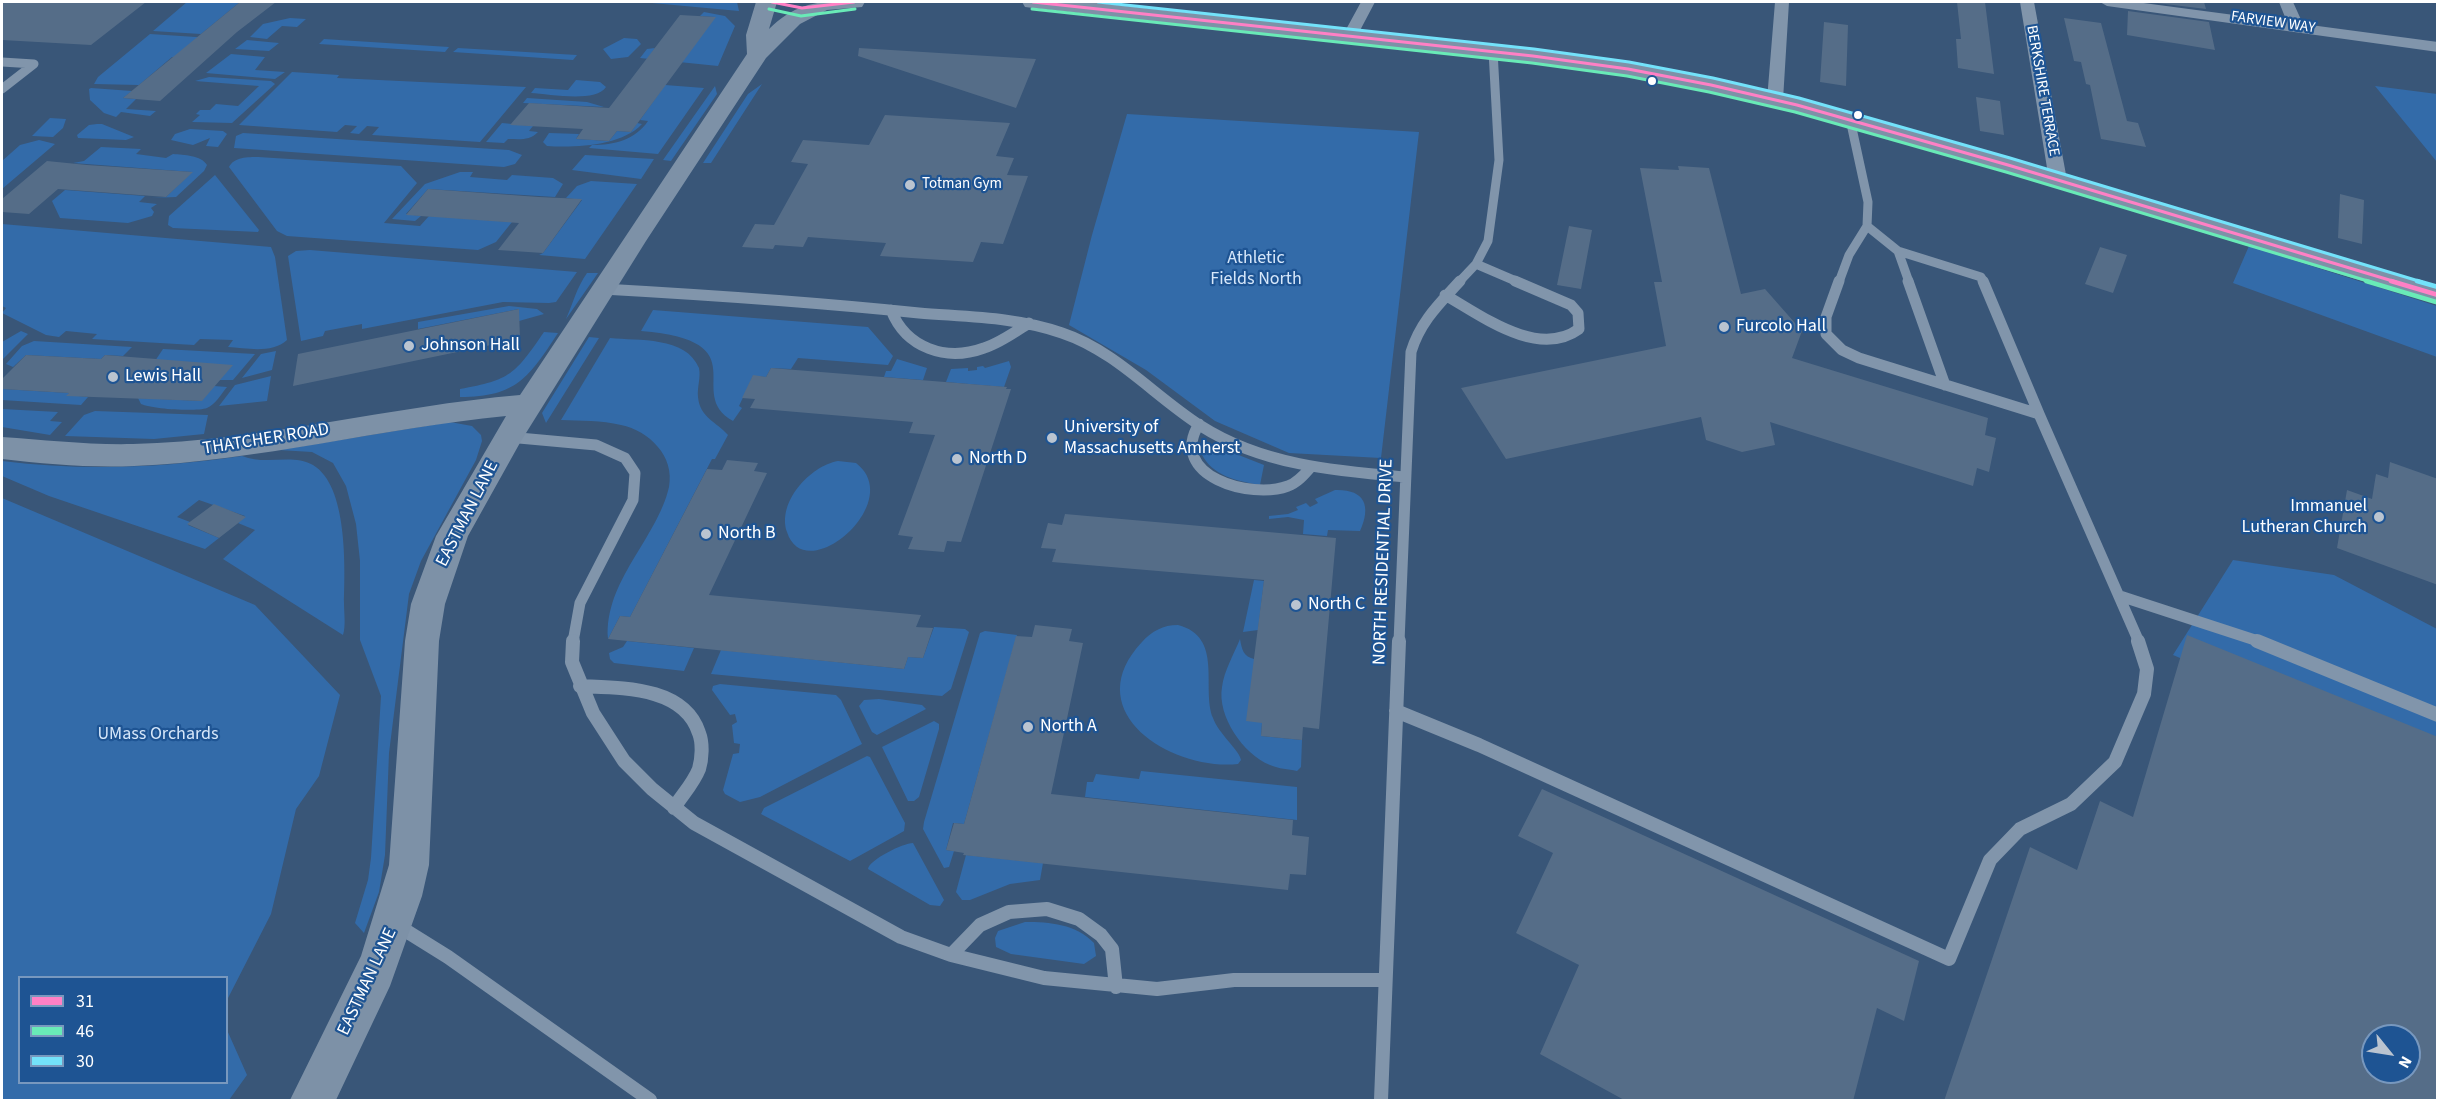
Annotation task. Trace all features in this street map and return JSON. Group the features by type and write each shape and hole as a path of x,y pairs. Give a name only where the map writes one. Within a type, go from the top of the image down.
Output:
{"street":[{"name":"EASTMAN LANE","path":"758,54 757,35 766,2"},
{"path":"772,2 789,7 854,2"},
{"path":"1034,2 1493,51 1628,69 1775,100 1850,119 2438,295"},
{"path":"1351,35 1368,2"},
{"path":"1775,100 1782,2"},
{"name":"BERKSHIRE TERRACE","path":"2027,2 2058,180"},
{"name":"FARVIEW WAY","path":"2107,2 2438,47"},
{"path":"2286,2 2296,26"},
{"name":"EASTMAN LANE","path":"312,1101 372,979 395,924 409,865 419,675 428,604 452,536 508,437 758,54 792,19 827,4"},
{"name":"THATCHER ROAD","path":"2,448 70,456 165,455 465,408 529,404"}],"lane":[{"name":"NORTH RESIDENTIAL DRIVE","path":"1381,1101 1411,352 1417,332 1435,305 1476,264 1488,241 1499,160 1493,51"},
{"path":"2,62 34,64 2,89"},
{"path":"1850,119 1868,202 1867,226 1849,255 1826,317 1826,334 1842,350 1859,358 2039,414"},
{"path":"1396,711 1533,770 1949,959 1990,860 2020,829 2071,804 2115,762 2144,694 2147,669 2121,596 1981,278 1898,251 1867,226"},
{"path":"1898,251 1945,385"},
{"path":"1445,295 1531,338 1561,341 1574,336 1579,329 1578,313 1571,305 1476,264"},
{"path":"603,290 891,310 1029,323 1064,334 1104,352 1199,424 1226,441 1254,453 1310,468 1405,477"},
{"path":"891,310 894,322 910,342 941,352 979,350 1000,341 1029,323"},
{"path":"1199,424 1191,440 1191,451 1196,461 1207,473 1234,487 1276,490 1298,482 1310,468"},
{"path":"508,437 603,447 619,453 633,466 636,482 633,500 580,603 573,636 572,662 593,713 624,760 674,808 694,823 901,937 951,955 1044,978 1116,987 1157,989 1234,980 1385,980"},
{"path":"2121,596 2248,637 2438,715"},
{"path":"580,686 633,689 665,695 688,709 700,733 700,766 674,808"},
{"path":"951,955 980,925 1009,912 1047,909 1079,919 1101,936 1112,949 1116,987"},
{"path":"395,924 448,957 650,1101"}],"green space":[{"path":"187,2 240,2 201,34 153,31"},
{"path":"737,2 739,11 652,3"},
{"path":"704,12 725,16 735,26 718,66 640,58 647,49 655,48 648,58 715,17 700,16"},
{"path":"290,18 306,19 297,27 282,26 267,39 250,37 263,24"},
{"path":"150,34 211,38 178,58 172,57 139,85 94,84 98,77"},
{"path":"624,38 637,39 641,44 628,57 611,59 603,49"},
{"path":"324,39 449,47 445,52 319,44"},
{"path":"247,40 279,43 269,51 235,49"},
{"path":"458,48 577,55 573,60 453,52"},
{"path":"231,54 265,57 255,70 285,72 275,79 206,73"},
{"path":"292,72 339,75 337,78 526,87 480,142 372,135 379,127 367,126 359,134 350,133 357,126 345,125 337,132 239,125"},
{"path":"209,77 271,81 275,84 232,123 192,122 200,115 196,114 200,110 210,110 216,104 238,106 259,86 195,81"},
{"path":"576,80 600,82 606,87 601,92 583,96 531,93 535,88 568,90"},
{"path":"762,84 711,163 703,163 748,94"},
{"path":"665,85 704,88 658,154 589,148 592,145 623,140 637,133 648,121 640,120"},
{"path":"715,86 717,94 671,161 663,160"},
{"path":"2375,86 2437,94 2437,162"},
{"path":"89,89 132,91 123,98 136,99 126,109 156,111 150,116 121,112 116,117 104,113 90,100"},
{"path":"527,98 587,102 604,107 523,103"},
{"name":"Athletic Fields North","path":"1127,114 1419,132 1381,458 1289,453 1215,421 1146,370 1069,325"},
{"path":"50,118 66,119 63,128 53,137 32,136"},
{"path":"502,123 533,126 529,131 538,132 528,138 508,139 504,143 486,142"},
{"path":"637,123 642,124 633,131 623,137 610,141 597,144 558,147 547,146 543,142 549,133 579,134 576,139 609,141 617,131 631,132"},
{"path":"102,124 134,137 126,140 78,138 77,135 89,125"},
{"path":"190,129 223,131 227,134 218,147 206,146 210,138 193,145 171,140 175,134"},
{"path":"243,133 509,150 522,155 515,164 504,167 234,148 236,136"},
{"path":"39,140 55,144 2,189 2,161 20,145"},
{"path":"101,147 141,149 136,154 166,158 173,154 187,155 201,159 207,165 204,171 176,197 151,198 166,197 192,172 73,163 84,161"},
{"path":"585,155 654,159 641,179 572,170"},
{"path":"258,157 401,166 417,183 384,223 420,226 429,216 512,222 496,242 478,250 287,236 277,231 229,167 238,159"},
{"path":"460,172 473,172 470,177 507,180 512,175 553,178 563,184 555,197 428,189 406,214 421,216 415,221 392,219 425,184"},
{"path":"215,175 259,230 258,232 173,228 168,225 169,216"},
{"path":"591,181 637,184 585,259 539,255 543,253 582,200 566,198 577,186"},
{"path":"65,190 145,196 139,202 157,204 151,208 154,212 152,216 128,223 60,218 52,201"},
{"path":"2,224 271,247 275,257 287,340 274,347 259,349 228,347 233,340 200,339 194,345 92,339 97,334 66,331 59,337 46,335 2,313 6,308 2,306"},
{"path":"2249,246 2437,306 2437,357 2233,283"},
{"path":"310,250 577,272 556,302 503,302 362,329 362,324 325,331 323,336 301,341 288,256 296,251"},
{"path":"587,273 598,273 566,319 578,290"},
{"path":"509,306 537,309 544,314 519,321 519,309 418,329 418,322"},
{"path":"653,310 868,327 893,356 888,365 798,358 791,369 771,368 766,377 753,376 739,406 742,408 733,421 720,410 714,397 710,356 699,345 677,337 641,331"},
{"path":"21,331 28,334 2,360 2,342"},
{"path":"544,332 558,333 538,362 520,382 495,393 460,397 460,389 491,382 510,373 526,357"},
{"path":"589,337 599,338 546,423 542,413"},
{"path":"610,338 660,342 684,350 699,368 698,397 702,410 728,435 715,459 712,459 630,617 620,616 608,639 609,618 614,598 622,579 663,506 670,476 664,455 650,439 641,433 614,423 561,420"},
{"path":"34,341 132,347 123,356 105,355 101,359 26,355 13,367 6,364 22,346"},
{"path":"163,349 255,354 233,380 220,380 155,361"},
{"path":"276,351 272,370 242,378 261,354"},
{"path":"897,359 927,368 923,380 884,377 886,371 891,371"},
{"path":"1009,361 1011,367 1004,387 946,382 951,369 977,370 977,367 985,368"},
{"path":"271,376 267,401 219,406 235,385"},
{"path":"214,386 227,387 213,404 201,409 154,407 141,404 138,398 201,401"},
{"path":"2,389 69,393 68,395 88,397 81,405 2,400"},
{"path":"2,409 58,412 50,421 62,422 50,435 2,427"},
{"path":"95,411 208,415 204,434 154,439 65,436 84,415"},
{"path":"450,422 472,426 481,435 482,441 476,460 421,561 409,594 389,753 385,855 379,892 364,933 355,923 368,880 371,858 381,696 360,640 360,561 356,524 346,486 333,463 312,452 279,450"},
{"path":"1213,445 1264,465 1260,485 1226,476 1212,467 1201,453 1205,446"},
{"path":"242,456 261,460 305,462 313,465 324,475 333,490 342,528 344,549 345,624 343,635 223,559 255,530 238,523 245,516 199,500 177,517 190,522 188,525 219,538 205,549 49,496 2,476 2,461 62,466 122,467"},
{"path":"838,461 856,463 868,480 869,498 861,517 847,534 830,546 813,551 797,547 787,532 785,521 791,498 798,487 817,470"},
{"path":"1335,490 1353,492 1363,500 1365,513 1360,531 1328,530 1327,536 1303,534 1304,520 1288,517 1269,519 1269,516 1288,514 1298,510 1296,507 1306,503 1310,507 1318,503 1315,499"},
{"name":"UMass Orchards","path":"2,498 255,605 340,695 319,776 296,809 271,914 228,998 228,976 18,976 18,1084 228,1084 228,1032 247,1075 229,1100 2,1100"},
{"path":"2233,560 2334,575 2437,629 2437,766 2173,655"},
{"path":"1254,580 1264,581 1258,630 1243,632"},
{"path":"1178,625 1192,631 1201,640 1208,665 1210,706 1213,718 1219,730 1240,756 1241,760 1238,764 1212,764 1185,758 1161,747 1140,732 1126,713 1120,691 1125,667 1142,642 1150,635 1163,627"},
{"path":"934,627 965,629 969,632 951,689 942,696 711,674 721,650 904,669 908,657 923,658"},
{"path":"985,631 1017,635 964,824 953,823 946,850 954,851 949,867 944,868 923,829 924,822 980,633"},
{"path":"1240,639 1244,652 1254,659 1262,723 1261,736 1302,740 1301,767 1297,771 1273,766 1260,760 1242,743 1228,722 1224,710 1222,687"},
{"path":"627,641 694,648 684,671 614,663 609,653 623,647"},
{"path":"720,684 836,695 841,700 862,744 760,797 740,802 725,794 723,790 733,754 739,753 740,744 734,743 732,725 737,722 735,714 730,715 712,690 713,686"},
{"path":"879,699 922,705 926,709 877,735 872,732 859,706 864,700"},
{"path":"934,721 939,724 939,729 919,797 914,801 908,801 882,747"},
{"path":"867,756 870,757 905,823 904,831 850,861 761,814 764,808"},
{"path":"1141,771 1297,787 1297,820 1085,797 1087,782 1093,782 1096,774 1139,779"},
{"path":"913,843 944,900 940,906 930,905 868,869 874,861 887,853"},
{"path":"966,855 1043,863 1040,880 1010,884 970,900 962,900 956,892"},
{"path":"1025,922 1062,925 1071,928 1094,943 1096,956 1084,964 1011,954 996,947 995,938 998,931"}],"building":[{"path":"2,2 146,2 91,45 2,40"},
{"path":"240,2 276,2 237,32 160,101 123,98"},
{"path":"1957,2 1985,2 1994,74 1958,68 1956,39 1961,39"},
{"path":"2149,2 2204,2 2206,9"},
{"path":"2128,11 2209,22 2215,50 2127,35"},
{"path":"680,15 716,17 631,132 617,131 609,141 576,139 583,129 510,125 529,103 609,108"},
{"path":"2064,18 2101,23 2127,121 2138,123 2146,147 2101,139 2090,85 2086,84 2081,62 2074,61"},
{"path":"1824,22 1848,25 1846,86 1820,82"},
{"path":"859,48 1036,59 1016,108 858,56"},
{"path":"1976,97 2000,101 2004,135 1980,131"},
{"name":"Totman Gym","path":"885,115 1010,123 996,156 1014,158 1007,175 1028,176 1003,244 981,242 973,262 880,256 886,243 808,237 803,247 775,245 773,249 742,247 755,224 774,225 808,164 791,162 803,140 869,145"},
{"path":"47,161 193,172 166,197 58,189 29,214 2,212 2,199"},
{"name":"Furcolo Hall","path":"1678,166 1709,168 1741,294 1765,289 1802,331 1792,358 1988,418 1985,435 1996,438 1989,472 1977,468 1973,486 1770,422 1775,445 1742,452 1706,440 1701,417 1506,459 1461,388 1666,346 1654,282 1662,282 1640,168 1679,170"},
{"path":"428,189 582,199 543,253 498,250 519,223 406,215"},
{"path":"2340,194 2364,200 2362,244 2338,238"},
{"path":"1569,226 1592,230 1581,289 1557,285"},
{"path":"2100,247 2127,255 2113,293 2085,284"},
{"name":"Johnson Hall","path":"519,309 520,339 293,386 298,354"},
{"name":"Lewis Hall","path":"26,355 101,359 105,355 233,365 202,401 66,396 69,393 2,389 2,379"},
{"name":"North D","path":"771,368 1011,389 961,542 947,541 944,552 908,549 913,537 898,535 935,435 909,433 913,422 750,408 755,399 742,398 753,375 766,377"},
{"name":"North B","path":"727,460 758,463 754,471 767,473 709,595 921,615 916,627 933,628 923,658 908,657 904,669 608,639 620,616 630,617 707,469 722,470"},
{"name":"Immanuel Lutheran Church","path":"2390,462 2438,479 2438,585 2337,548 2347,490 2372,499 2376,474 2388,478"},
{"path":"214,504 246,517 219,538 187,524"},
{"name":"North C","path":"1065,514 1336,538 1319,729 1303,727 1302,740 1261,736 1262,723 1246,721 1264,580 1052,562 1056,549 1041,548 1048,523 1062,525"},
{"name":"North A","path":"1035,625 1072,629 1069,641 1083,643 1051,794 1293,820 1292,835 1309,837 1306,875 1290,874 1288,890 963,855 964,853 946,850 954,823 964,824 1016,636 1032,637"},
{"path":"2187,635 2438,737 2438,1101 1944,1101 2030,847 2077,870 2100,801 2133,817"},
{"path":"1542,789 1919,961 1904,1021 1877,1008 1853,1101 1626,1101 1540,1054 1579,965 1516,933 1553,853 1518,836"}],"transit line":[{"name":"31","path":"772,2 802,8 854,2"},
{"name":"31","path":"1033,2 1533,56 1628,69 1711,85 1797,105 2008,165 2438,295"},
{"name":"30","path":"1098,2 1534,49 1629,62 1713,78 1799,98 2010,158 2438,287"},
{"name":"46","path":"769,9 801,16 855,9"},
{"name":"46","path":"1032,9 1532,63 1627,76 1709,92 1795,112 2006,172 2436,302"}],"place":[{"name":"Totman Gym","path":"910,185"},
{"name":"Furcolo Hall","path":"1724,327"},
{"name":"Johnson Hall","path":"409,346"},
{"name":"Lewis Hall","path":"113,377"},
{"name":"University of Massachusetts Amherst","path":"1052,438"},
{"name":"North D","path":"957,459"},
{"name":"Immanuel Lutheran Church","path":"2379,517"},
{"name":"North B","path":"706,534"},
{"name":"North C","path":"1296,605"},
{"name":"North A","path":"1028,727"}]}
